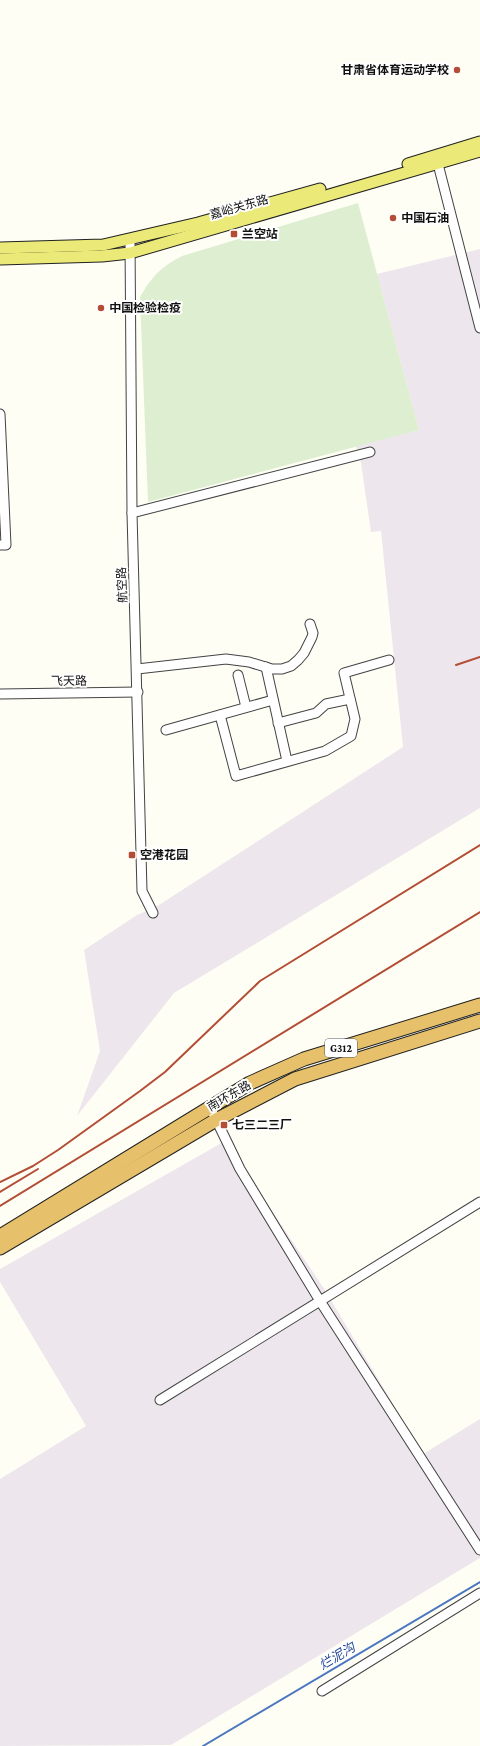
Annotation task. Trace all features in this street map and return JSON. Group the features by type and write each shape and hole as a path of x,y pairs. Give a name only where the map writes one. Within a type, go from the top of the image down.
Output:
{"highway":[{"name":"南环东路","path":"0,1236 250,1083 304,1059 480,1005"},
{"name":"南环东路","path":"0,1248 216,1120 295,1079 480,1021"}],"main road":[{"name":"嘉峪关东路","path":"0,248 103,245 130,240 205,221 480,142"},
{"name":"嘉峪关东路","path":"0,259 102,256 130,253 403,172 438,164 480,151"}],"street":[{"path":"438,164 480,328"},
{"name":"航空路","path":"130,240 132,513 138,692 142,891 153,913"},
{"path":"0,414 6,545 0,545"},
{"path":"132,513 370,452"},
{"path":"137,669 226,659 282,669 291,666 304,653 313,633 310,624"},
{"path":"220,715 236,776 325,751 351,736 355,719 344,673 389,660"},
{"path":"266,667 287,761"},
{"path":"238,675 246,707"},
{"name":"飞天路","path":"0,694 138,692"},
{"path":"278,723 316,713 326,704 350,699"},
{"path":"166,730 273,700"},
{"path":"210,1107 240,1170 320,1301 480,1550"},
{"path":"160,1400 480,1202"},
{"path":"322,1691 480,1593"}],"shaded area":[{"path":"480,249 480,808 174,993 77,1116 100,1051 84,950 137,915 159,905 403,747 381,531 371,532 361,463 356,446 419,430 377,274"},
{"path":"225,1141 323,1287 423,1454 480,1419 480,1558 171,1745 0,1746 0,1479 86,1426 0,1282 0,1269"}],"green space":[{"path":"358,203 419,430 148,502 140,297 149,283 163,268 182,256"}],"waterway":[{"name":"烂泥沟","path":"203,1746 480,1582"}],"railway":[{"path":"456,665 480,657"},
{"path":"0,1182 33,1166 58,1150 165,1072 260,981 480,845"},
{"path":"0,1206 480,912"},
{"path":"0,1192 38,1169"}],"place":[{"name":"甘肃省体育运动学校","path":"457,70"},
{"name":"中国石油","path":"393,218"},
{"name":"兰空站","path":"234,234"},
{"name":"中国检验检疫","path":"101,308"},
{"name":"空港花园","path":"132,855"},
{"name":"七三二三厂","path":"224,1125"}]}
